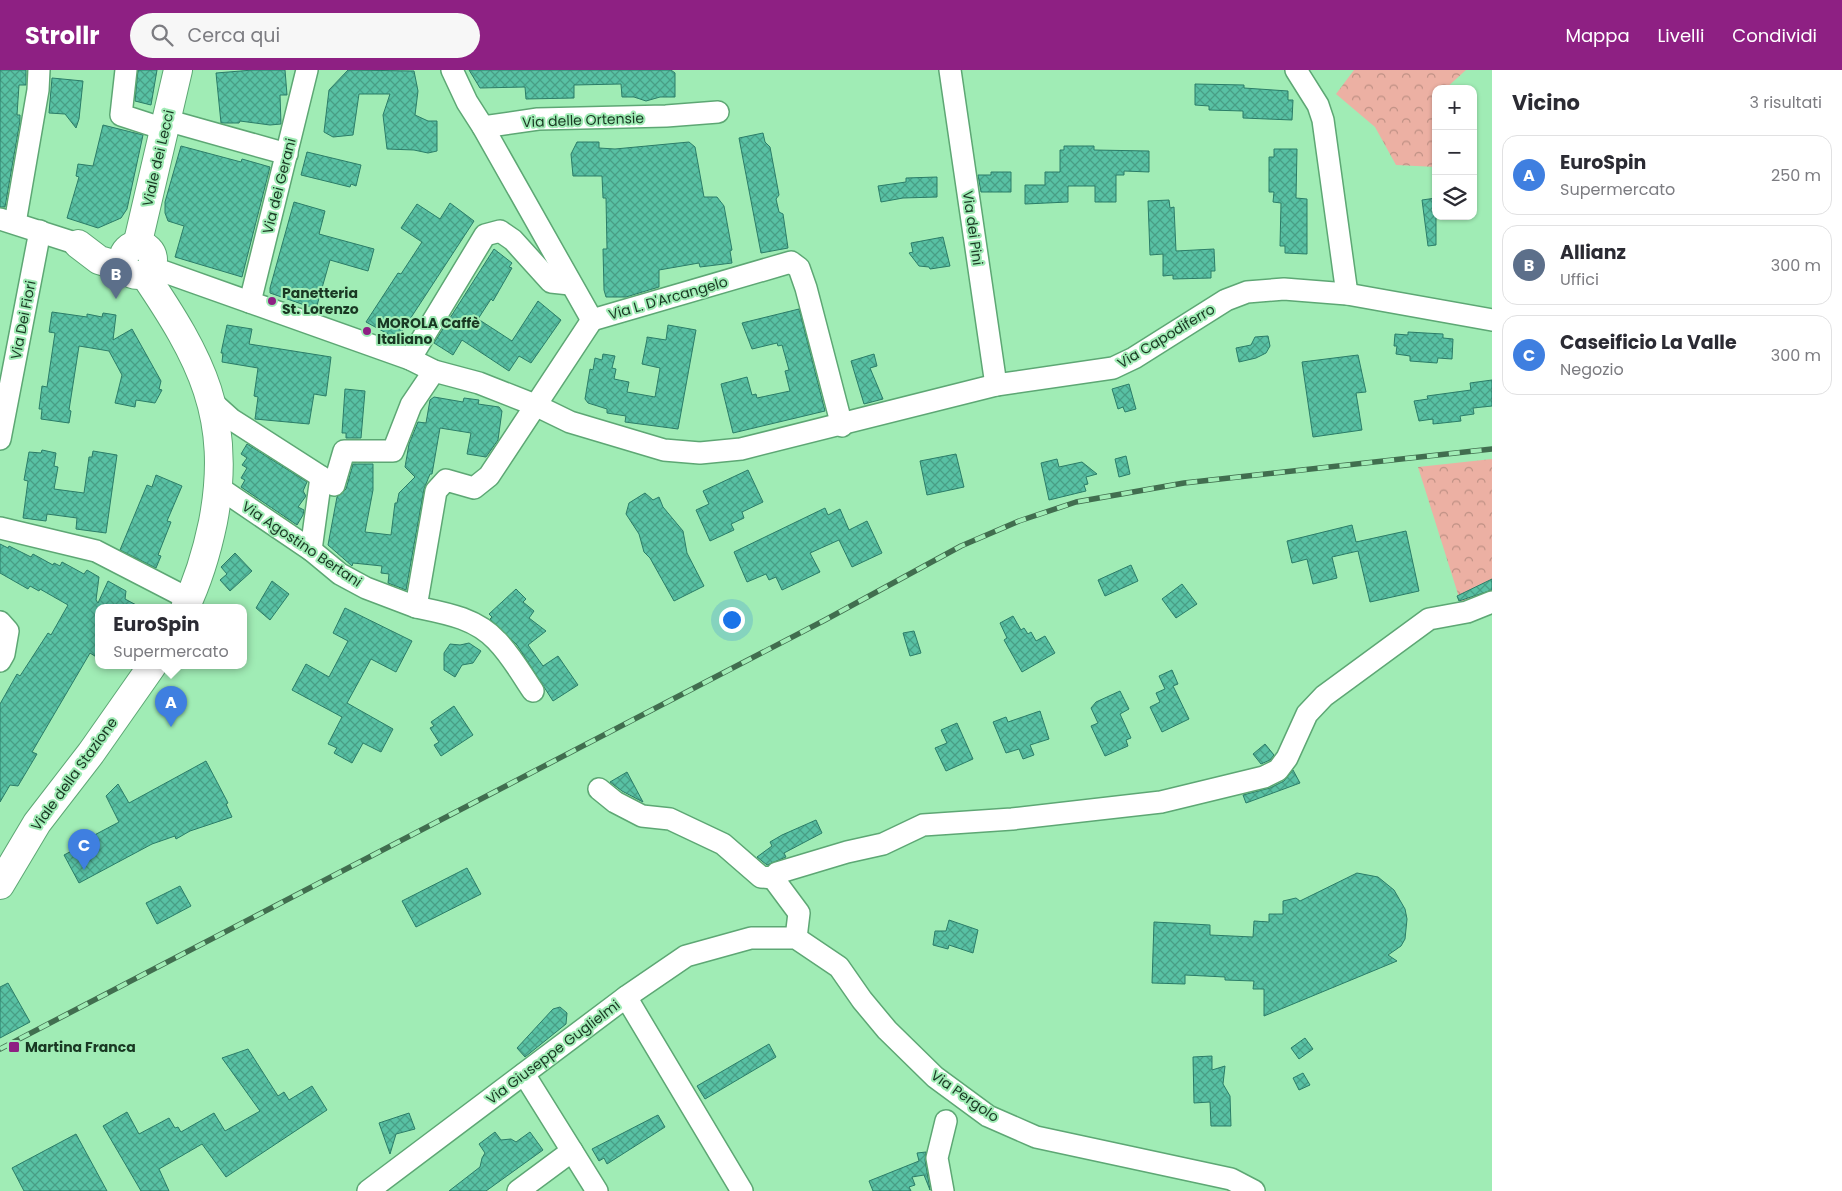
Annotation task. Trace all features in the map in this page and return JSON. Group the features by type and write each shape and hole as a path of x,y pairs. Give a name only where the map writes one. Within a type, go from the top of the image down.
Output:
{"main road":[{"name":"Viale dei Lecci","path":"137,261 178,70"},
{"path":"78,244 98,260 137,261 183,334 198,366 211,401 219,442 218,487 209,542 187,603"},
{"name":"Viale della Stazione","path":"0,885 37,823 91,753 150,669"}],"street":[{"path":"39,70 20,225 78,244"},
{"path":"126,70 121,115 286,154"},
{"name":"Via dei Gerani","path":"250,302 307,70"},
{"path":"452,70 467,102 483,127"},
{"name":"Via dei Pini","path":"950,70 996,385"},
{"path":"1296,70 1318,105 1323,120 1347,294"},
{"name":"Via delle Ortensie","path":"483,127 538,119 646,117 718,112"},
{"name":"Via L. D'Arcangelo","path":"483,127 592,320 791,262 799,268 806,288 842,426"},
{"name":"Via Dei Fiori","path":"0,359 20,225"},
{"name":"Via Dei Fiori","path":"0,440 20,225"},
{"path":"410,359 485,235 500,231 513,240 551,282 570,284"},
{"name":"Via Capodiferro","path":"137,261 410,359 434,371 479,383 535,405 570,422 678,452 741,449 842,426 996,385 1113,368 1134,358 1226,300 1247,292 1284,289 1347,294 1492,320"},
{"path":"416,607 436,491 446,480 474,488 489,476 592,320"},
{"path":"311,550 328,481 344,451 393,451 412,405 434,371"},
{"path":"211,401 231,419 328,481"},
{"name":"Via Agostino Bertani","path":"218,487 311,550 340,574 366,588 416,607 448,614 480,626 498,641 533,692"},
{"path":"0,528 96,551 187,603"},
{"path":"773,878 777,873 799,866 882,844 923,826 1012,819 1160,802 1264,777 1278,770 1287,758 1306,714 1324,696 1429,619 1467,612 1492,602"},
{"path":"0,622 8,631 4,654 0,661"},
{"path":"599,789 615,802 642,816 670,819 722,844 761,877 773,878 799,913 796,938"},
{"name":"Via Giuseppe Guglielmi","path":"368,1191 626,997 686,956 751,938 796,938"},
{"name":"Via Pergolo","path":"796,938 838,968 887,1030 935,1077 988,1116 1036,1137 1231,1179 1254,1191"},
{"path":"626,997 742,1191"},
{"path":"524,1074 597,1191"},
{"path":"943,1191 938,1158 946,1121"},
{"path":"518,1191 572,1151"}],"green space":[{"path":"1354,70 1466,70 1449,85 1432,85 1432,167 1396,165 1375,127 1336,94"},
{"path":"1492,459 1492,596 1463,610 1418,467"}],"building":[{"path":"0,70 26,70 26,85 19,85 17,115 20,115 20,121 5,207 0,207"},
{"path":"138,70 157,70 151,105 135,101"},
{"path":"285,70 287,95 280,95 281,124 270,125 240,121 239,123 221,123 216,73"},
{"path":"348,70 414,71 418,91 415,115 428,121 437,121 437,151 428,153 414,150 387,149 383,115 390,94 359,94 353,135 333,137 324,132 329,90"},
{"path":"469,70 671,70 675,73 675,97 660,97 646,101 634,97 622,97 621,84 574,85 574,98 526,99 525,87 480,88"},
{"path":"52,78 83,81 79,119 76,128 65,114 49,113"},
{"path":"1195,84 1244,85 1244,88 1288,91 1288,100 1293,100 1292,120 1243,118 1243,111 1209,110 1209,106 1195,105"},
{"path":"103,125 143,135 127,209 121,218 98,228 67,218 79,177 76,176 78,164 93,166"},
{"path":"763,133 765,142 770,147 779,195 776,199 779,212 783,214 788,248 761,253 739,138"},
{"path":"577,142 599,142 599,148 615,149 689,142 695,147 704,197 717,197 724,206 732,250 730,251 732,263 700,267 699,263 659,270 659,287 626,297 606,297 604,290 603,249 607,249 606,198 603,198 602,176 573,176 571,154"},
{"path":"181,146 241,162 242,159 270,167 242,277 175,257 184,226 168,221 165,213 165,202"},
{"path":"1064,146 1094,146 1094,150 1149,151 1149,172 1124,171 1124,175 1116,175 1116,202 1095,202 1095,186 1068,186 1068,202 1025,204 1025,185 1045,185 1045,172 1060,172 1060,150 1064,150"},
{"path":"1274,149 1297,149 1296,198 1307,199 1307,254 1285,253 1285,246 1280,246 1281,203 1273,202 1274,192 1269,192 1269,157 1274,157"},
{"path":"307,152 361,165 356,186 351,184 350,187 301,175"},
{"path":"991,172 1011,172 1011,192 981,192 978,175 991,175"},
{"path":"937,177 937,197 903,198 881,202 878,186 906,182 906,178"},
{"path":"1432,199 1432,220 1436,220 1436,245 1428,246 1422,200"},
{"path":"1169,200 1170,208 1174,207 1176,251 1214,249 1215,271 1211,271 1211,278 1173,279 1173,275 1163,276 1163,254 1150,255 1148,201"},
{"path":"294,202 325,211 319,234 374,249 368,271 330,260 316,309 270,293"},
{"path":"450,203 474,221 397,339 366,322 398,273 401,274 422,242 401,228 417,204 440,219"},
{"path":"943,237 950,266 930,269 929,267 919,266 909,253 913,252 911,243"},
{"path":"494,249 512,263 509,267 512,268 493,301 491,299 478,319 512,341 538,301 561,320 531,363 519,356 509,371 462,340 453,355 434,343"},
{"path":"799,309 825,411 733,433 721,384 747,377 752,395 756,394 757,398 790,391 785,371 789,370 782,345 778,346 777,343 752,349 742,323"},
{"path":"52,312 87,317 87,314 102,317 103,313 116,315 113,340 132,329 161,381 159,389 162,390 155,403 136,400 135,407 115,403 122,375 109,351 79,346 69,410 71,411 69,423 41,419 42,409 39,409 42,386 47,387 55,333 49,332"},
{"path":"227,325 252,329 249,344 331,357 326,396 314,394 309,424 255,419 258,397 254,396 258,368 222,362 223,353 221,353"},
{"path":"668,325 696,330 678,429 625,422 626,416 607,413 607,409 588,403 585,399 590,369 593,370 595,358 602,360 603,354 615,356 612,368 616,369 614,379 629,382 627,392 655,397 660,368 642,364 647,337 666,340"},
{"path":"1408,332 1443,334 1443,338 1453,339 1452,359 1438,358 1437,363 1410,361 1410,356 1396,354 1397,346 1394,346 1395,334 1408,335"},
{"path":"1268,336 1270,346 1266,353 1256,358 1239,362 1236,348 1251,345 1255,337"},
{"path":"874,354 877,366 870,368 883,399 864,404 851,361"},
{"path":"1358,355 1366,392 1356,393 1362,430 1313,437 1302,362"},
{"path":"1492,380 1492,406 1473,408 1474,414 1460,416 1461,421 1433,424 1433,419 1419,421 1414,401 1428,399 1427,396 1471,390 1470,383"},
{"path":"1129,384 1136,409 1125,412 1123,407 1118,409 1112,389"},
{"path":"345,389 365,391 361,438 346,438 346,433 342,433"},
{"path":"434,397 463,402 464,398 479,400 478,404 499,407 502,411 498,440 486,457 467,454 471,433 440,428 432,474 430,474 424,489 406,590 388,583 389,574 381,573 382,566 353,563 352,566 328,545 337,497 346,489 353,464 373,464 373,490 365,532 391,535 395,503 397,503 399,493 415,477 405,467 409,444 418,422 426,423 430,400"},
{"path":"247,444 307,482 303,491 306,496 298,507 304,510 303,515 297,525 241,487 245,480 241,478 247,468 242,465 247,458 241,454"},
{"path":"42,450 56,453 54,466 58,467 54,489 84,493 89,457 92,457 93,451 117,455 106,533 76,529 77,518 47,514 46,521 23,518 28,481 24,480 29,452 41,453"},
{"path":"956,454 964,487 927,495 920,461"},
{"path":"1126,456 1130,474 1119,477 1115,459"},
{"path":"1057,459 1059,467 1082,462 1097,474 1086,477 1088,484 1084,485 1086,491 1049,500 1041,463"},
{"path":"748,470 763,502 742,512 744,518 731,524 734,530 710,541 696,510 709,504 703,491"},
{"path":"156,475 182,486 167,521 171,522 158,555 161,556 156,568 120,550 147,485 152,487"},
{"path":"645,493 653,500 659,497 663,507 683,531 687,553 704,586 674,601 650,558 644,552 639,534 626,514 629,503"},
{"path":"825,508 828,515 840,509 849,530 867,521 882,553 852,567 839,540 810,553 820,572 782,590 776,577 769,580 766,574 747,582 734,552"},
{"path":"1352,525 1356,542 1406,531 1419,591 1370,602 1358,551 1332,557 1337,578 1313,584 1307,559 1292,563 1287,541"},
{"path":"0,544 8,548 9,546 31,557 33,554 53,565 54,563 60,566 62,562 84,574 87,570 99,577 96,600 98,603 108,581 126,591 125,599 134,604 95,604 95,656 90,653 32,752 37,754 18,786 10,785 0,802 0,704 17,674 20,676 48,633 51,635 68,605 40,589 39,591 30,586 28,589 0,573"},
{"path":"235,553 252,571 230,591 220,580 227,574 221,567"},
{"path":"1131,565 1138,581 1105,596 1098,580"},
{"path":"1492,579 1492,590 1459,601 1457,596"},
{"path":"272,581 289,594 270,620 256,608"},
{"path":"1182,584 1197,604 1176,618 1162,599"},
{"path":"516,589 526,599 523,602 534,611 529,618 546,631 528,645 543,666 558,656 578,685 553,701 517,645 490,619 492,617 489,614"},
{"path":"345,608 412,641 396,672 371,659 347,703 393,729 381,752 363,743 352,763 334,753 337,748 328,744 342,717 292,690 306,664 329,677 348,641 333,633"},
{"path":"1013,616 1021,630 1024,628 1028,634 1031,632 1036,641 1045,636 1055,653 1022,672 1004,640 1007,638 1000,623"},
{"path":"914,631 921,653 910,656 903,633"},
{"path":"469,643 481,651 473,663 462,665 455,677 444,670 444,653 450,644 460,645"},
{"path":"1172,670 1178,684 1173,686 1189,719 1162,732 1150,707 1160,702 1156,693 1165,689 1159,676"},
{"path":"1120,691 1129,709 1120,714 1131,738 1126,740 1128,746 1105,756 1091,726 1098,723 1091,708 1096,702"},
{"path":"454,706 473,735 441,756 434,745 439,742 430,728 434,726 431,722"},
{"path":"1040,711 1049,739 1030,745 1034,755 1023,759 1019,749 1006,753 993,722 1006,717 1008,722"},
{"path":"957,723 973,759 946,771 935,748 947,743 941,730"},
{"path":"1265,744 1274,755 1270,760 1261,764 1253,754"},
{"path":"206,761 228,803 226,804 232,817 190,831 176,839 175,836 152,844 79,883 64,855 89,842 87,839 119,822 106,796 118,784 129,803"},
{"path":"1293,770 1300,783 1246,803 1243,795 1270,788 1284,781"},
{"path":"627,772 643,802 610,782"},
{"path":"816,820 822,833 784,853 786,857 767,865 757,857 772,846 770,842"},
{"path":"467,868 481,894 416,927 402,901"},
{"path":"1357,873 1378,877 1394,890 1405,909 1407,919 1405,939 1401,946 1388,955 1397,961 1264,1016 1264,989 1253,989 1254,981 1225,980 1225,977 1185,975 1185,984 1152,983 1154,922 1210,925 1210,935 1253,937 1254,921 1269,922 1269,914 1283,914 1283,901 1296,898 1300,901"},
{"path":"180,886 191,906 157,924 146,903"},
{"path":"949,920 978,930 973,953 949,945 948,949 933,945 935,931 946,931"},
{"path":"8,983 30,1022 0,1038 0,987"},
{"path":"560,1007 567,1013 566,1024 525,1057 517,1048 553,1009"},
{"path":"1305,1038 1313,1049 1299,1059 1291,1048"},
{"path":"769,1044 776,1057 705,1099 697,1086"},
{"path":"248,1049 278,1096 284,1092 289,1100 312,1086 327,1110 226,1177 202,1144 159,1169 169,1191 141,1191 103,1126 127,1112 139,1134 169,1118 175,1128 178,1127 181,1132 214,1113 225,1131 260,1111 222,1058"},
{"path":"1212,1056 1212,1070 1225,1066 1223,1084 1230,1096 1231,1126 1211,1126 1210,1102 1194,1103 1193,1057"},
{"path":"1303,1073 1310,1085 1299,1090 1293,1078"},
{"path":"409,1113 415,1129 396,1134 390,1154 379,1123"},
{"path":"658,1115 665,1127 607,1164 604,1158 599,1161 592,1149"},
{"path":"495,1132 501,1140 511,1139 516,1142 530,1132 543,1150 486,1191 449,1191 480,1167 485,1153 479,1144"},
{"path":"76,1134 107,1191 24,1191 12,1168"},
{"path":"926,1152 925,1160 930,1190 924,1175 912,1177 915,1185 909,1187 911,1191 873,1191 869,1181 919,1161 917,1153"}],"railway":[{"path":"0,1049 825,620 961,546 1019,521 1076,502 1184,483 1492,449"}],"place":[{"name":"Allianz","path":"116,299"},
{"name":"Panetteria St. Lorenzo","path":"272,301"},
{"name":"MOROLA Caffè Italiano","path":"367,331"},
{"name":"EuroSpin","path":"171,727"},
{"name":"Caseificio La Valle","path":"84,870"},
{"name":"Martina Franca","path":"14,1047"}]}
